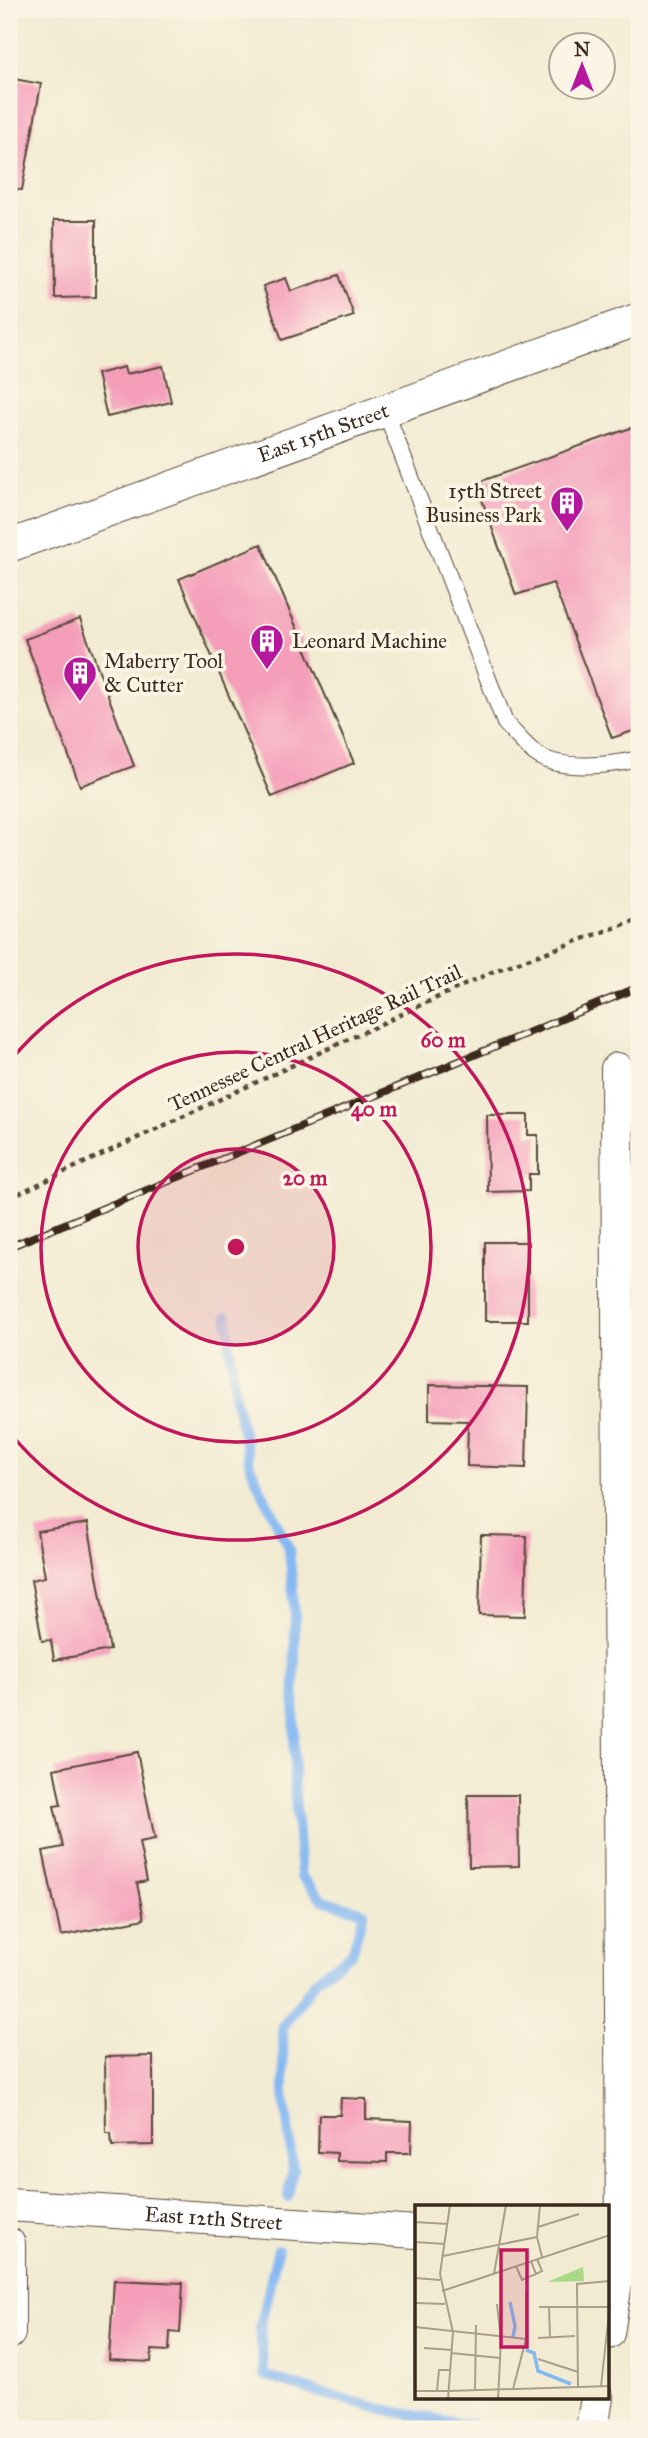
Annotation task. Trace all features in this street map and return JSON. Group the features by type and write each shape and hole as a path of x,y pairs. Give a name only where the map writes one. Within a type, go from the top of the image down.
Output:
{"street":[{"name":"East 15th Street","path":"9,546 639,319"},
{"path":"610,2308 615,2246 617,1069"},
{"name":"East 12th Street","path":"9,2205 415,2232"},
{"path":"9,2244 9,2333"},
{"path":"592,2429 597,2400"}],"lane":[{"path":"385,410 505,723 538,756 574,765 613,765 639,759"}],"path":[{"name":"Tennessee Central Heritage Rail Trail","path":"9,1198 494,971 639,919"}],"building":[{"path":"9,78 41,84 22,190 9,189"},
{"path":"54,220 96,220 96,297 55,298"},
{"path":"339,275 354,316 282,340 263,286 286,278 291,291"},
{"path":"163,366 171,402 107,417 97,374 124,367 126,374"},
{"name":"15th Street Business Park","path":"639,425 639,729 612,738 553,583 516,595 476,483"},
{"name":"Leonard Machine","path":"261,544 354,763 272,797 179,579"},
{"name":"Maberry Tool & Cutter","path":"80,619 134,766 80,786 25,639"},
{"path":"487,1115 528,1115 528,1135 538,1135 538,1174 529,1174 529,1191 488,1192"},
{"path":"485,1242 528,1242 528,1321 485,1321"},
{"path":"429,1385 528,1387 526,1468 467,1466 468,1421 429,1420"},
{"path":"88,1523 110,1650 54,1660 51,1640 42,1641 31,1580 45,1577 37,1531"},
{"path":"481,1535 527,1536 525,1616 479,1615"},
{"path":"137,1752 155,1839 139,1842 147,1881 137,1883 144,1919 61,1936 43,1851 63,1847 54,1806 61,1805 54,1769"},
{"path":"468,1795 518,1795 519,1866 469,1867"},
{"path":"153,2056 153,2145 112,2146 111,2133 106,2133 105,2057"},
{"path":"341,2098 366,2099 366,2119 412,2121 411,2153 387,2153 387,2162 337,2161 337,2153 318,2152 319,2115 340,2115"},
{"path":"114,2280 183,2283 180,2333 170,2332 169,2351 152,2350 151,2362 109,2360"}],"waterway":[{"path":"227,1316 235,1396 250,1466 289,1549 295,1614 294,1783 301,1876 323,1900 364,1912 352,1953 317,1979 283,2026 284,2092 293,2169 288,2197"},
{"path":"278,2249 260,2328 264,2375 382,2409 502,2429"}],"railway":[{"path":"9,1247 639,987"}],"place":[{"name":"15th Street Business Park","path":"567,533"},
{"name":"Leonard Machine","path":"267,671"},
{"name":"Maberry Tool & Cutter","path":"80,703"}]}
